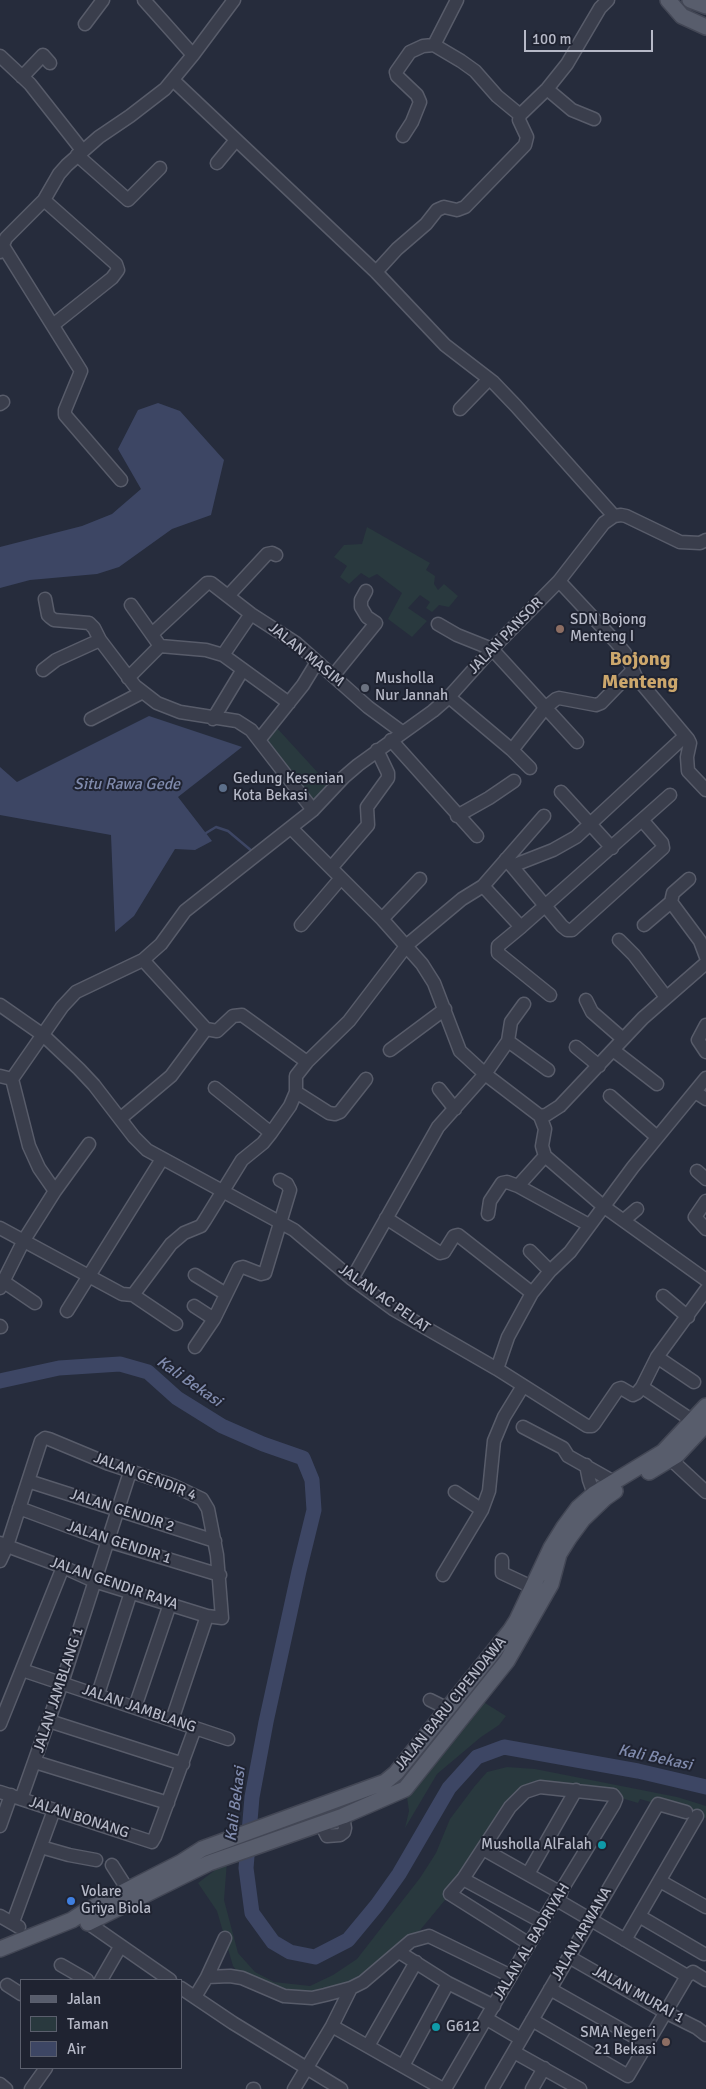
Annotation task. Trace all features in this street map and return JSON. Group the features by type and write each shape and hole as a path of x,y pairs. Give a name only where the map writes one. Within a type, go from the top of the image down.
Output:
{"main road":[{"path":"668,0 682,16 706,27"},
{"path":"676,0 704,10"},
{"path":"690,0 704,10"},
{"name":"JALAN BARU CIPENDAWA","path":"82,1918 128,1890 183,1869 209,1863 321,1824 406,1789 507,1661 551,1584 559,1554 583,1519 605,1498 666,1456 700,1422 706,1406"},
{"name":"JALAN BARU CIPENDAWA","path":"82,1918 183,1869 202,1849 385,1782 396,1773 510,1631 564,1527 578,1508 594,1494 614,1482 666,1456"},
{"path":"463,1688 477,1698"},
{"path":"0,1949 82,1918"}],"street":[{"path":"85,24 103,0"},
{"path":"144,0 193,55"},
{"path":"122,480 65,415 65,410 81,373 54,325 1,249 6,238 44,200 59,174 80,152 165,89 234,0"},
{"path":"434,45 457,0"},
{"path":"376,272 397,249 426,224 437,210 444,207 456,210 465,206 525,145 527,137 519,120 520,115 547,89 567,64 600,8 608,0"},
{"path":"403,136 412,122 420,102 417,96 397,76 398,66 415,49 434,45 475,71 488,88 520,115"},
{"path":"22,77 43,55 50,63"},
{"path":"0,56 22,77 52,111 80,152 128,200 160,168"},
{"path":"173,80 376,272 445,345 489,379 516,406 614,516 626,516 680,542 700,543 706,540"},
{"path":"547,89 572,110 594,119"},
{"path":"217,163 236,140"},
{"path":"44,200 116,264 118,270 112,278 54,325"},
{"path":"460,408 489,379"},
{"name":"JALAN PANSOR","path":"6,1077 43,1035 62,1006 76,992 143,960 161,944 185,911 291,828 312,810 343,777 449,697 492,649 542,602 604,523 614,516"},
{"path":"228,596 267,554 272,553 276,556"},
{"path":"559,581 615,640 625,654 632,671 690,743 687,756 688,771 706,790"},
{"name":"JALAN MASIM","path":"152,634 207,583 216,584 251,614 296,644 368,707 402,732"},
{"path":"333,676 376,623 368,617 361,607 361,600 366,591"},
{"path":"45,599 48,615 54,620 88,622 128,678 142,693 169,708 213,719 238,722 252,730 312,810"},
{"path":"131,605 160,646"},
{"path":"223,655 251,614"},
{"path":"438,624 457,635 492,649 577,742"},
{"path":"43,670 56,660 100,640"},
{"path":"128,678 160,646 206,650 223,655 242,671 289,703"},
{"path":"259,740 289,703 317,662"},
{"path":"213,719 242,671"},
{"path":"512,750 545,708 559,698 596,705 601,703 632,671"},
{"path":"91,719 142,693"},
{"path":"449,697 512,750 530,768"},
{"path":"509,862 565,845 685,736"},
{"path":"391,740 457,816 477,836"},
{"path":"331,868 368,825 367,807 386,782 388,773 377,750"},
{"path":"457,816 514,781"},
{"path":"561,792 612,848"},
{"path":"550,995 498,952 498,946 546,906 670,795"},
{"path":"132,1295 171,1244 184,1233 201,1226 242,1160 272,1133 290,1106 296,1092 296,1076 307,1062 349,1021 407,946 462,899 483,886 509,862 544,816"},
{"path":"509,862 562,926 572,930 664,846 642,820"},
{"path":"291,828 407,946 429,974 445,1009 460,1051 485,1074 540,1116 545,1129 542,1146 545,1156 603,1206 706,1280"},
{"path":"301,925 341,878"},
{"path":"382,920 420,879"},
{"path":"644,925 671,902 673,893 689,879"},
{"path":"483,886 521,927"},
{"path":"671,902 703,938 706,957"},
{"path":"619,940 634,955 666,996"},
{"path":"143,960 206,1028 217,1031 234,1016 242,1016 307,1062"},
{"path":"540,1116 546,1115 560,1106 666,996 706,963"},
{"path":"586,1000 592,1012 623,1039"},
{"path":"352,1279 438,1127 485,1074 508,1041 511,1022 524,1004"},
{"name":"JALAN AC PELAT","path":"0,1005 43,1035 89,1080 141,1145 221,1192 279,1221 308,1240 352,1279 409,1320 497,1370 590,1427 618,1388 633,1395 642,1387"},
{"path":"390,1050 445,1009"},
{"path":"706,1025 698,1040 706,1052"},
{"path":"121,1118 171,1076 206,1028"},
{"path":"508,1041 548,1070"},
{"path":"576,1047 599,1066"},
{"path":"613,1050 658,1084"},
{"path":"6,1077 29,1146 55,1191"},
{"path":"497,1370 508,1337 532,1293 570,1252 603,1206 706,1078"},
{"path":"296,1092 329,1113 335,1114 340,1112 366,1079"},
{"path":"215,1088 272,1133"},
{"path":"439,1089 455,1109"},
{"path":"695,1092 706,1099"},
{"path":"610,1096 657,1137"},
{"path":"35,1303 2,1285 24,1240 55,1191 89,1144"},
{"path":"518,1186 545,1156"},
{"path":"67,1311 162,1159"},
{"path":"195,1347 214,1319 235,1274 241,1267 261,1274 265,1273 279,1221 290,1190 287,1184 280,1180"},
{"path":"488,1214 490,1201 498,1186 507,1182 518,1186 589,1225"},
{"path":"706,1201 695,1217 706,1229"},
{"path":"624,1220 637,1209"},
{"path":"386,1218 440,1253 444,1252 454,1236 458,1235 532,1293"},
{"path":"0,1228 122,1294 132,1295 176,1324"},
{"path":"530,1251 550,1272"},
{"path":"195,1275 226,1294"},
{"path":"700,1422 642,1387 657,1357 706,1290"},
{"path":"663,1296 688,1317"},
{"path":"194,1306 214,1319"},
{"path":"657,1357 694,1382"},
{"path":"443,1574 482,1510 489,1491 494,1441 504,1417 523,1386"},
{"path":"523,1427 563,1448 568,1456 614,1482"},
{"name":"JALAN GENDIR 4","path":"28,1480 41,1441 45,1438 130,1472 172,1485 202,1499 208,1509 215,1541 220,1575 222,1618"},
{"path":"666,1456 706,1492"},
{"path":"586,1465 594,1494"},
{"name":"JALAN JAMBLANG 1","path":"0,1826 10,1795 35,1762 130,1472"},
{"path":"0,1561 28,1480"},
{"name":"JALAN GENDIR 2","path":"28,1480 215,1541"},
{"path":"455,1492 482,1510"},
{"name":"JALAN GENDIR 1","path":"18,1508 108,1541 220,1575"},
{"name":"JALAN GENDIR RAYA","path":"4,1545 94,1581 207,1616 222,1618"},
{"path":"502,1560 502,1573 532,1587"},
{"path":"0,1724 4,1696 18,1674 59,1566"},
{"path":"98,1694 131,1592"},
{"path":"135,1707 170,1604"},
{"path":"172,1720 207,1616"},
{"name":"JALAN JAMBLANG","path":"18,1674 62,1683 98,1694 228,1739"},
{"path":"430,1700 448,1709"},
{"path":"49,1721 183,1764"},
{"path":"35,1762 168,1803 196,1728"},
{"path":"524,1940 450,1894 463,1879 510,1807 525,1792 540,1787 576,1790 528,1874"},
{"name":"JALAN AL BADRIYAH","path":"444,2089 487,2020 542,1922 616,1799 613,1795 576,1790"},
{"name":"JALAN BONANG","path":"10,1795 152,1842 168,1803"},
{"name":"JALAN ARWANA","path":"492,2089 658,1804 692,1814 660,1881"},
{"path":"0,1916 16,1925 54,1810"},
{"path":"41,1848 69,1856 96,1860"},
{"path":"483,1849 528,1874 591,1919 626,1940 690,1974 706,1980"},
{"path":"112,1865 128,1890"},
{"path":"463,1879 542,1922"},
{"path":"626,1940 660,1881 706,1907"},
{"path":"532,2020 628,2076 665,2012 705,1952 639,1916"},
{"path":"82,1918 120,1947 168,1979"},
{"path":"207,1977 230,1976 242,1978 284,1996 312,1998 351,1988 363,1982 411,1941 429,1936 511,1976"},
{"path":"195,1997 207,1977 225,1938"},
{"path":"102,1979 120,1947"},
{"path":"399,1952 448,1983 494,2006"},
{"name":"JALAN MURAI 1","path":"569,1957 665,2012 697,2028 706,2035"},
{"path":"368,2046 416,1962"},
{"path":"61,1965 86,1979"},
{"path":"403,2066 448,1983"},
{"path":"7,1985 20,1993"},
{"path":"294,2089 332,2026 351,1988"},
{"path":"182,1989 233,2023 341,2089"},
{"path":"550,1989 646,2044"},
{"path":"487,2020 521,2039"},
{"path":"332,2026 444,2089"},
{"path":"514,2052 577,2088"},
{"path":"532,2089 544,2068"},
{"path":"35,2088 45,2069"},
{"path":"0,2084 6,2089"}],"green space":[{"path":"367,527 430,563 426,570 435,576 434,584 438,590 444,584 458,596 449,607 439,605 432,612 426,608 430,602 420,595 408,608 427,621 412,637 388,619 402,593 377,574 369,578 361,573 349,584 340,577 347,566 334,557 344,545 362,544"},
{"path":"276,727 331,787 313,807 263,739"},
{"path":"477,1698 506,1716 499,1725 481,1737 437,1774 405,1828 409,1811 407,1797 402,1791"},
{"path":"507,1767 535,1769 677,1797 706,1806 706,1818 640,1799 638,1803 608,1794 525,1792 450,1894 411,1941 363,1982 312,1998 242,1978 233,1966 217,1911 198,1883 227,1861 224,1900 238,1953 255,1972 274,1982 310,1986 333,1975 357,1959 420,1878 436,1853 450,1819 474,1787 487,1772"}],"water":[{"path":"158,403 180,411 224,460 211,515 172,529 119,567 97,574 30,580 0,588 0,547 82,526 112,514 141,489 118,449 138,410"},
{"name":"Situ Rawa Gede","path":"149,716 242,747 178,797 212,841 195,850 175,849 134,916 115,932 111,835 0,815 0,767 17,782"}],"waterway":[{"path":"206,833 216,827 228,831 253,852"},
{"name":"Kali Bekasi","path":"0,1381 59,1368 120,1364 148,1372 177,1398 222,1426 263,1444 303,1458 312,1480 314,1510 266,1722 252,1797 246,1868 252,1913 273,1942 290,1952 315,1957 348,1940 377,1905 399,1874 449,1788 477,1757 504,1747 638,1771 706,1787"}],"place":[{"name":"SDN Bojong Menteng I","path":"560,629"},
{"name":"Musholla Nur Jannah","path":"365,688"},
{"name":"Gedung Kesenian Kota Bekasi","path":"223,788"},
{"name":"Musholla AlFalah","path":"602,1845"},
{"name":"Volare Griya Biola","path":"71,1901"},
{"name":"G612","path":"436,2027"},
{"name":"SMA Negeri 21 Bekasi","path":"666,2042"}],"district":[{"name":"Bojong Menteng","path":"640,672"}]}
